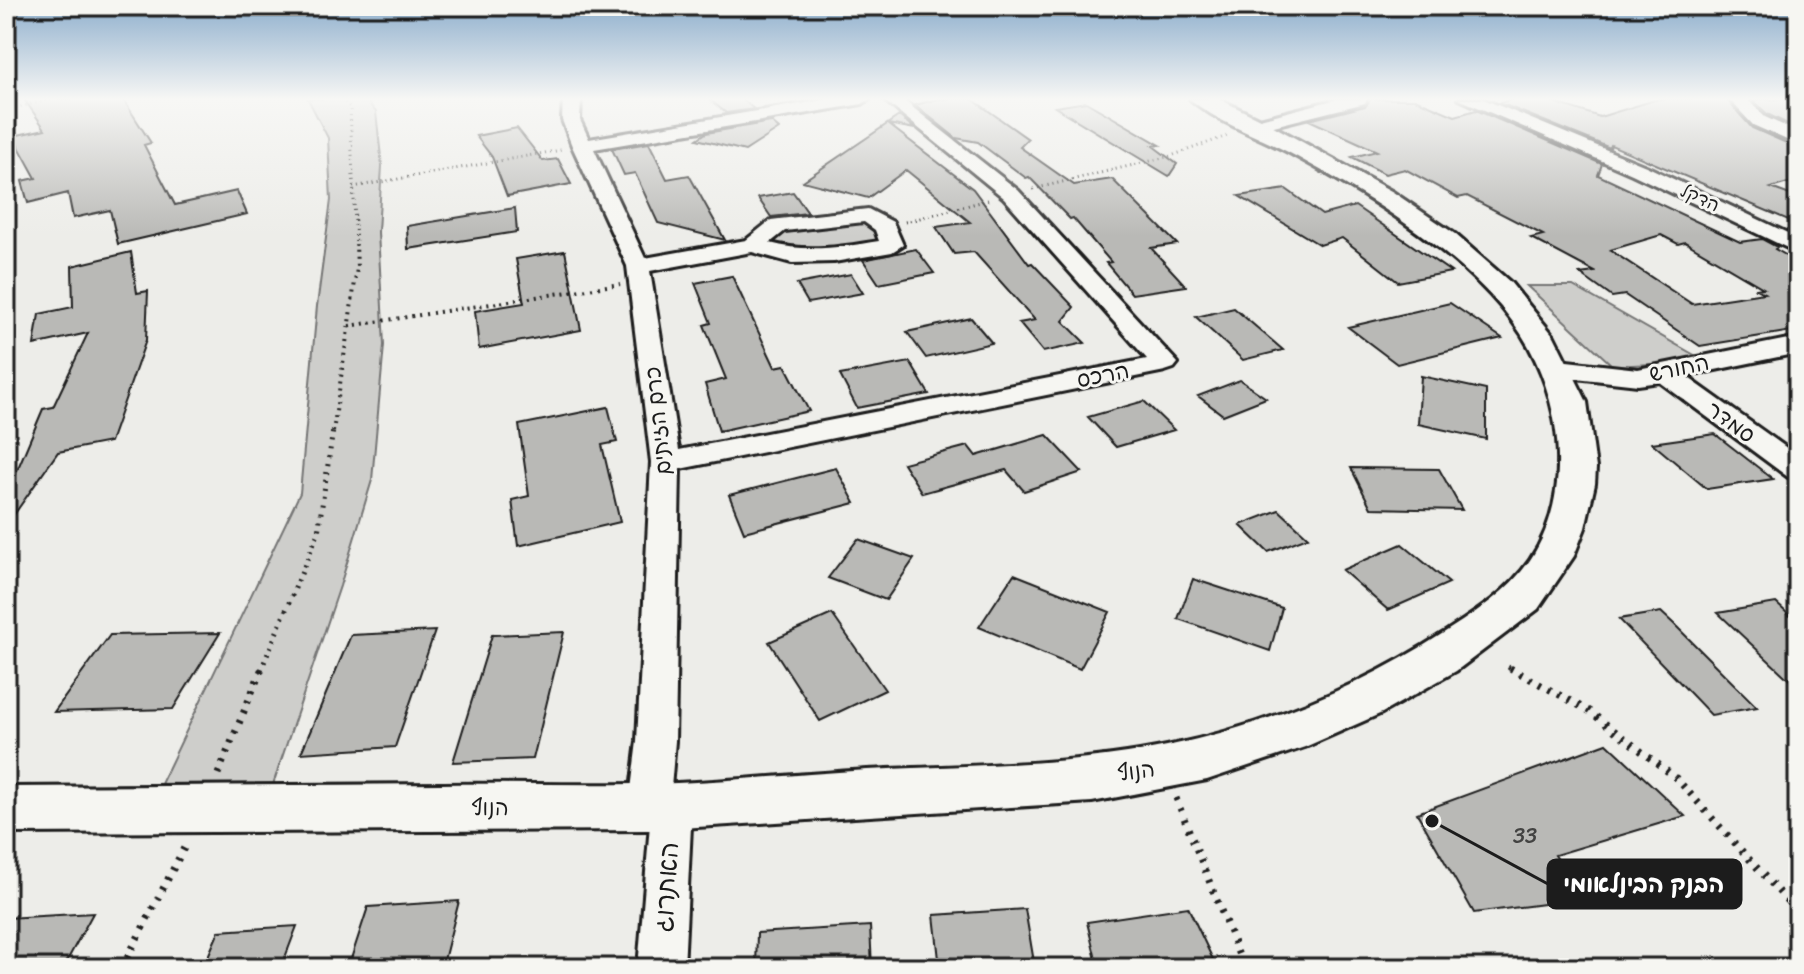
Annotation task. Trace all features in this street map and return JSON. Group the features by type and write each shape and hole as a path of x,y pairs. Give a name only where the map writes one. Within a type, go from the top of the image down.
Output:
{"street":[{"path":"581,146 588,144"},
{"name":"הרכס","path":"666,462 1165,363 1011,194 948,144"},
{"name":"הנוף","path":"6,810 661,806 1067,780 1160,769 1249,747 1341,713 1411,678 1500,618 1533,588 1565,536 1576,490 1578,452 1571,403 1558,368 1520,309 1456,249 1402,210 1287,144"},
{"name":"הדקל","path":"1577,144 1639,170 1798,246"},
{"name":"כרם הזיתים","path":"581,146 640,273 666,462 656,741 661,806"},
{"path":"640,273 753,245 779,225 868,215 885,227 892,245 834,255 792,256 753,245"},
{"name":"החורש","path":"1558,368 1638,377 1798,345"},
{"name":"סמדר","path":"1665,374 1798,470"},
{"name":"האתרוג","path":"661,806 661,968"}],"path":[{"path":"122,968 204,808 318,533 357,268 351,144"},
{"path":"885,227 1171,156 1203,144"},
{"path":"353,187 581,146"},
{"path":"349,326 640,273"},
{"path":"1508,667 1589,711 1676,778 1798,913"},
{"path":"1160,769 1186,817 1244,968"}],"shaded area":[{"path":"328,144 380,144 382,166 378,232 384,345 372,480 340,586 265,808 149,809 300,493 317,306 331,200"},
{"path":"868,215 892,245 834,255 753,245 779,225"},
{"path":"1527,286 1573,286 1696,356 1671,363 1613,366"}],"building":[{"path":"18,144 146,144 175,205 237,191 247,214 118,244 110,210 73,218 68,193 28,203 22,181 36,178"},
{"path":"482,144 530,144 543,161 558,159 571,184 507,196 492,157"},
{"path":"650,144 667,179 689,175 725,240 658,223 635,173 624,175 612,149"},
{"path":"719,144 755,144 745,151"},
{"path":"857,144 915,144 973,189 1029,264 1032,263 1074,307 1063,321 1085,343 1043,352 1019,323 1035,320 974,252 954,254 936,227 970,222 906,170 868,198 803,181"},
{"path":"981,144 1023,144 1020,147 1074,185 1112,179 1177,244 1151,248 1186,286 1132,294 1106,263 1111,262 1073,218 1070,219 1029,177 1026,178"},
{"path":"1117,144 1160,145 1153,146 1177,164 1169,176"},
{"path":"1363,144 1556,144 1602,164 1598,175 1740,242 1762,239 1798,262 1798,330 1700,346 1625,295 1612,297 1580,274 1595,272 1531,238 1543,235 1467,196 1458,198 1405,169 1385,174 1352,157 1377,151","holes":["1661,235 1678,244 1685,242 1763,288 1756,289 1764,293 1692,304 1610,250"]},
{"path":"1601,144 1790,144 1798,148 1798,180 1771,188 1798,198 1798,224 1611,145 1610,148"},
{"path":"1286,189 1322,215 1355,206 1451,272 1398,282 1342,238 1320,245 1239,196"},
{"path":"793,192 808,213 771,217 758,198"},
{"path":"515,208 517,232 408,249 407,226"},
{"path":"916,249 934,273 879,284 863,260"},
{"path":"565,251 581,330 479,349 475,311 524,303 516,259"},
{"path":"131,252 137,293 148,291 146,340 110,442 58,452 6,526 6,480 13,480 43,409 53,407 88,333 34,345 39,314 73,307 72,266"},
{"path":"851,274 863,293 808,303 797,284"},
{"path":"732,276 775,367 785,365 809,411 719,431 705,384 726,379 704,325 711,323 695,283"},
{"path":"1450,303 1502,338 1397,364 1348,327"},
{"path":"1234,308 1283,350 1243,360 1196,317"},
{"path":"971,318 992,343 926,358 907,332"},
{"path":"910,362 929,394 857,408 840,375"},
{"path":"1421,376 1486,390 1486,439 1418,424"},
{"path":"1240,380 1266,398 1223,415 1198,396"},
{"path":"1144,401 1174,430 1116,447 1088,417"},
{"path":"608,407 617,442 602,445 620,522 518,546 512,500 529,496 519,425"},
{"path":"1715,434 1773,479 1707,489 1652,443"},
{"path":"1047,435 1082,472 1024,491 1006,470 922,493 903,463 968,446 976,456"},
{"path":"836,468 855,503 744,532 729,495"},
{"path":"1351,468 1439,469 1462,510 1371,508"},
{"path":"1279,510 1308,537 1268,552 1240,525"},
{"path":"858,539 914,559 886,600 828,578"},
{"path":"1402,544 1449,583 1388,610 1342,570"},
{"path":"1014,574 1110,612 1080,669 979,627"},
{"path":"1193,579 1282,608 1270,651 1178,619"},
{"path":"1776,603 1798,623 1798,688 1718,613"},
{"path":"1661,612 1757,707 1711,715 1619,619"},
{"path":"832,614 885,690 820,721 769,642"},
{"path":"435,631 395,747 301,753 351,635"},
{"path":"564,632 533,759 453,762 492,635"},
{"path":"220,633 173,709 54,712 110,635"},
{"path":"1607,743 1685,816 1555,855 1582,899 1474,913 1417,813"},
{"path":"459,901 442,968 348,968 368,907"},
{"path":"1188,907 1217,968 1098,968 1087,922"},
{"path":"1025,909 1035,968 940,968 934,915"},
{"path":"93,913 63,968 6,968 6,918"},
{"path":"297,926 281,968 203,968 219,931"},
{"path":"870,926 872,968 756,968 757,933"}],"place":[{"name":"הבנק הבינלאומי","path":"1432,821"}]}
